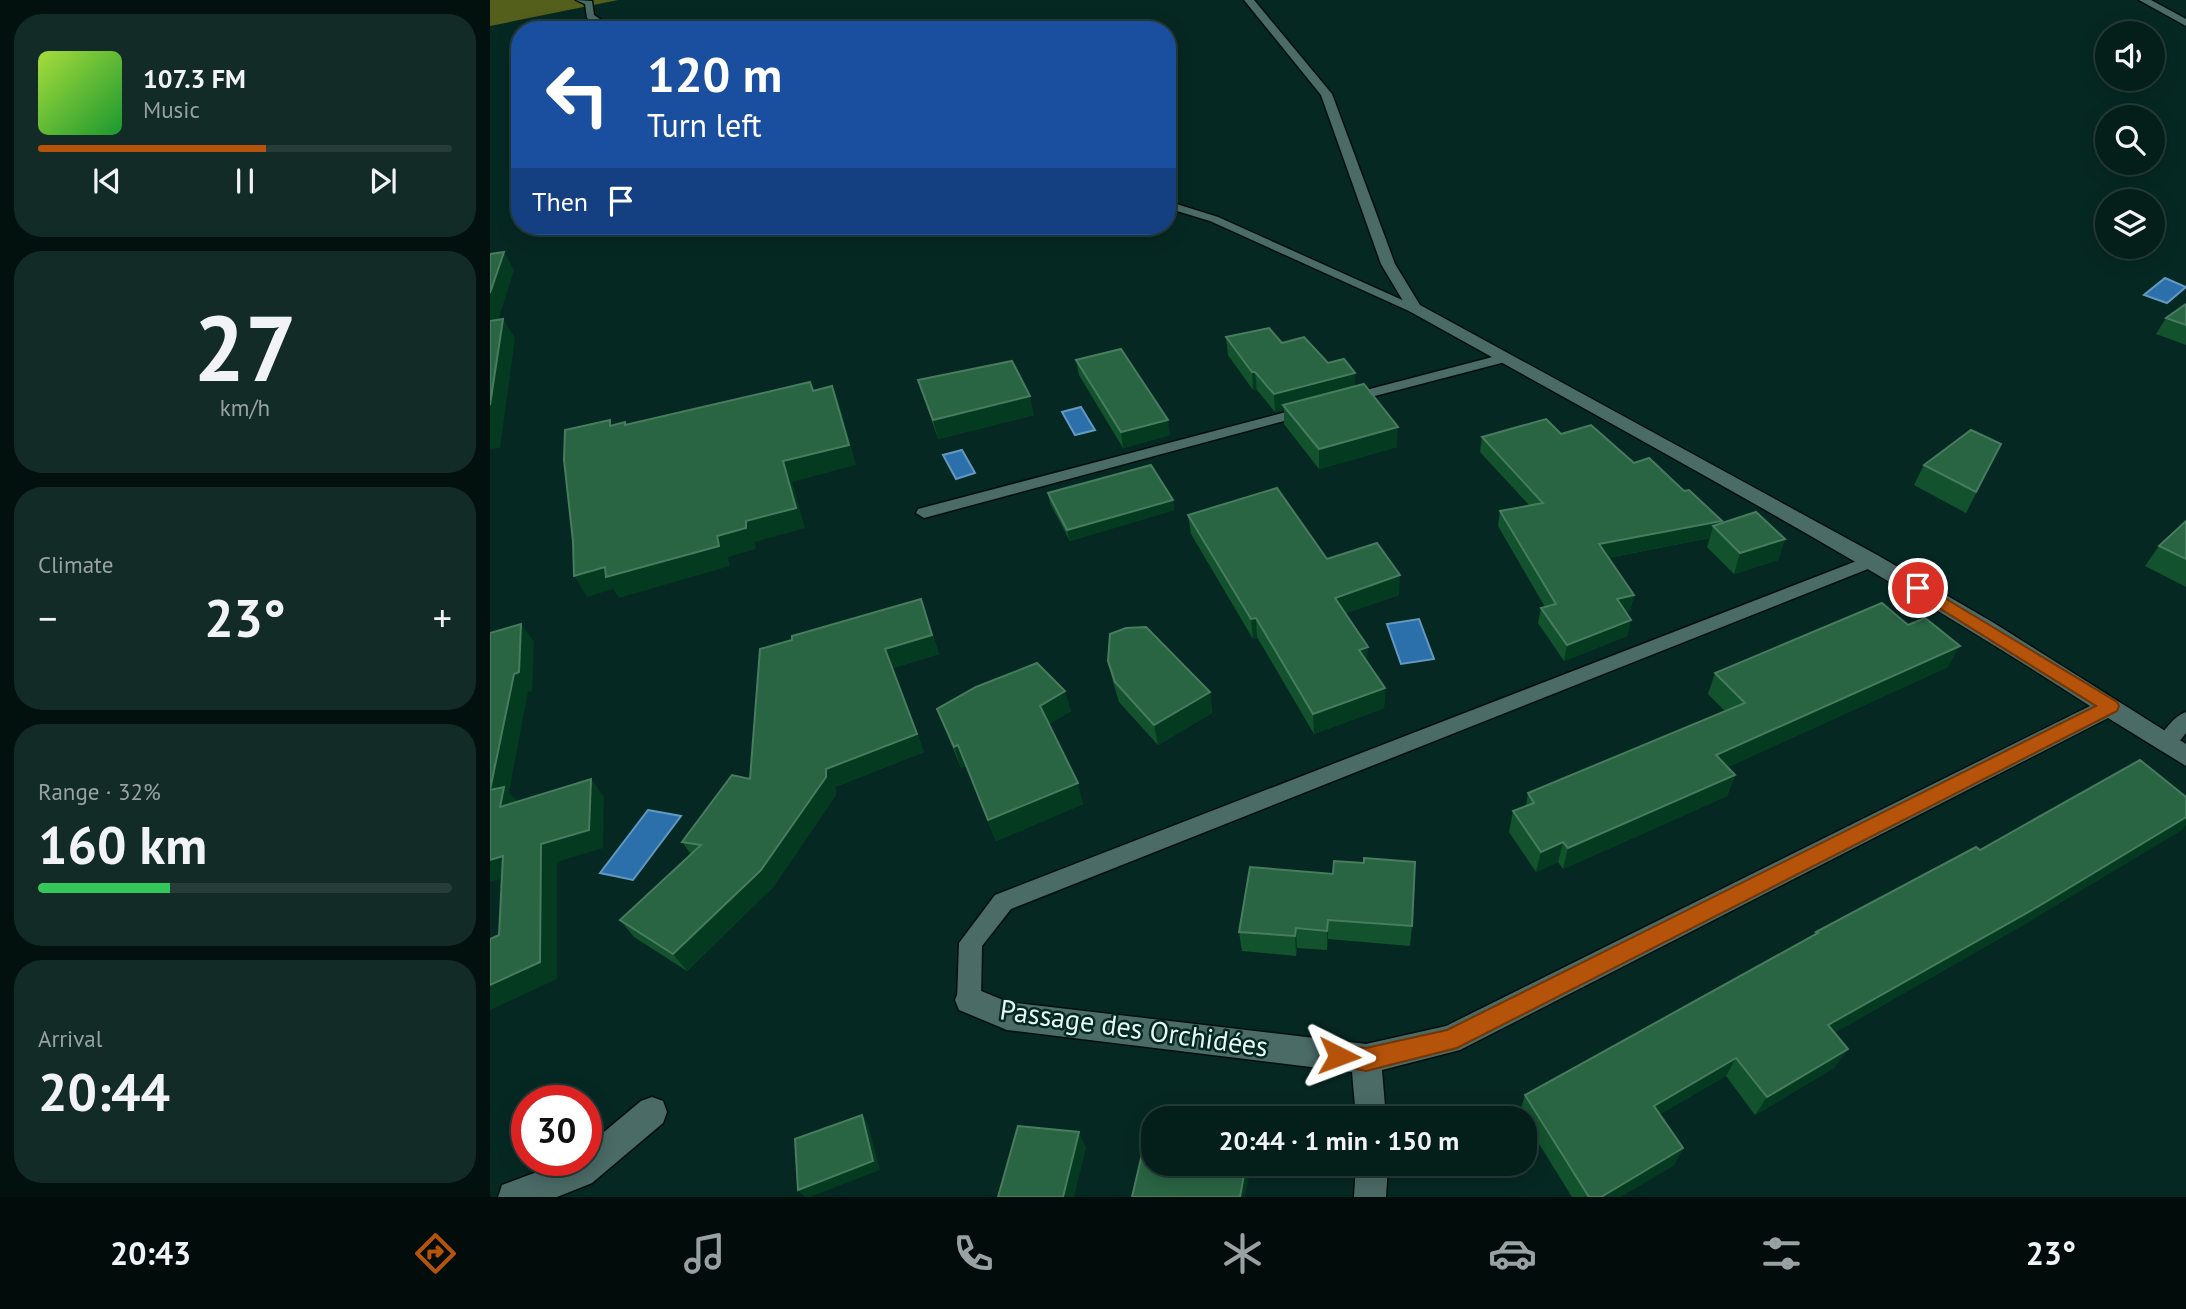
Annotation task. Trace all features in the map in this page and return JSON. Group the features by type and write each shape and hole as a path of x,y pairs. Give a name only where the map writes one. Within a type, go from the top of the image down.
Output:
{"street":[{"path":"1250,0 1326,94 1388,264 1414,308 1872,561 2110,706 2186,756"},
{"path":"2144,0 2186,23"},
{"name":"Passage des Orchidées","path":"969,1000 1007,1016 1366,1059 1450,1040 2110,706"},
{"path":"1366,1059 1370,1106"},
{"path":"514,1197 581,1172 652,1112"},
{"path":"1370,1197 1372,1176"}],"lane":[{"path":"580,0 589,3 590,16 598,21"},
{"path":"1176,207 1214,219 1414,308"},
{"path":"924,513 1504,358"},
{"name":"Passage des Orchidées","path":"969,1000 971,943 1003,902 1872,561"},
{"path":"2167,742 2186,720"}],"green space":[{"path":"490,0 618,0 511,21 490,26"}],"water":[{"path":"2165,278 2186,287 2167,303 2144,295"},
{"path":"1081,407 1095,430 1075,435 1062,412"},
{"path":"962,450 975,473 956,479 943,455"},
{"path":"1419,619 1434,659 1401,664 1387,624"},
{"path":"648,810 681,816 633,880 600,873"}],"building":[{"path":"504,252 490,293 490,254"},
{"path":"2186,304 2186,325 2166,318"},
{"path":"503,319 490,405 490,321"},
{"path":"1269,328 1282,343 1304,337 1328,363 1344,359 1355,373 1274,394 1255,372 1252,372 1226,337"},
{"path":"1121,349 1168,420 1121,432 1076,360"},
{"path":"1012,361 1030,396 933,420 918,380"},
{"path":"810,382 813,391 832,386 849,445 783,461 796,508 746,521 746,528 717,536 719,546 606,577 605,567 574,576 564,460 565,430 610,420 610,426 625,422 625,425"},
{"path":"1364,384 1398,427 1319,449 1283,405"},
{"path":"1546,419 1561,434 1591,425 1634,463 1649,458 1684,491 1689,490 1722,521 1599,544 1634,595 1617,599 1631,620 1567,645 1541,608 1556,604 1500,511 1543,503 1482,437"},
{"path":"1971,430 2001,444 1976,492 1924,465"},
{"path":"1151,465 1173,500 1067,530 1048,493"},
{"path":"1277,488 1327,559 1377,543 1400,575 1335,598 1368,647 1359,650 1385,688 1313,714 1256,618 1251,619 1188,515"},
{"path":"1756,512 1785,539 1740,553 1713,526"},
{"path":"2186,521 2186,559 2159,546"},
{"path":"921,599 932,635 885,649 917,734 826,769 826,777 761,870 673,954 620,920 701,845 682,842 732,775 750,779 760,649 792,640 792,636"},
{"path":"1882,603 1908,625 1925,618 1960,646 1716,755 1735,775 1568,848 1563,842 1541,852 1513,811 1534,803 1528,793 1745,703 1715,673"},
{"path":"521,624 519,672 514,674 490,790 490,633"},
{"path":"1146,627 1210,692 1154,725 1115,682 1108,661 1110,634 1126,628"},
{"path":"1037,663 1065,691 1040,706 1078,783 988,820 958,745 954,747 937,709 976,687"},
{"path":"2140,760 2186,797 2186,817 2039,906 1828,1025 1848,1049 1767,1097 1736,1058 1654,1106 1683,1148 1601,1197 1589,1197 1537,1114 1537,1106 1532,1106 1525,1095 1818,933 1816,932 1976,847 1980,850"},
{"path":"591,779 589,830 541,844 540,962 490,985 490,939 499,935 503,856 490,860 490,790 504,787 500,807"},
{"path":"1364,858 1415,862 1412,926 1328,920 1327,931 1296,928 1295,936 1239,932 1250,867 1333,874 1334,861 1364,863"},
{"path":"862,1115 873,1161 798,1190 795,1139"},
{"path":"1018,1126 1079,1132 1063,1197 998,1197"},
{"path":"1141,1159 1141,1176 1244,1176 1240,1197 1132,1197"}],"route":[{"path":"1339,1056 1366,1059 1450,1040 2110,706 1918,588"}]}
